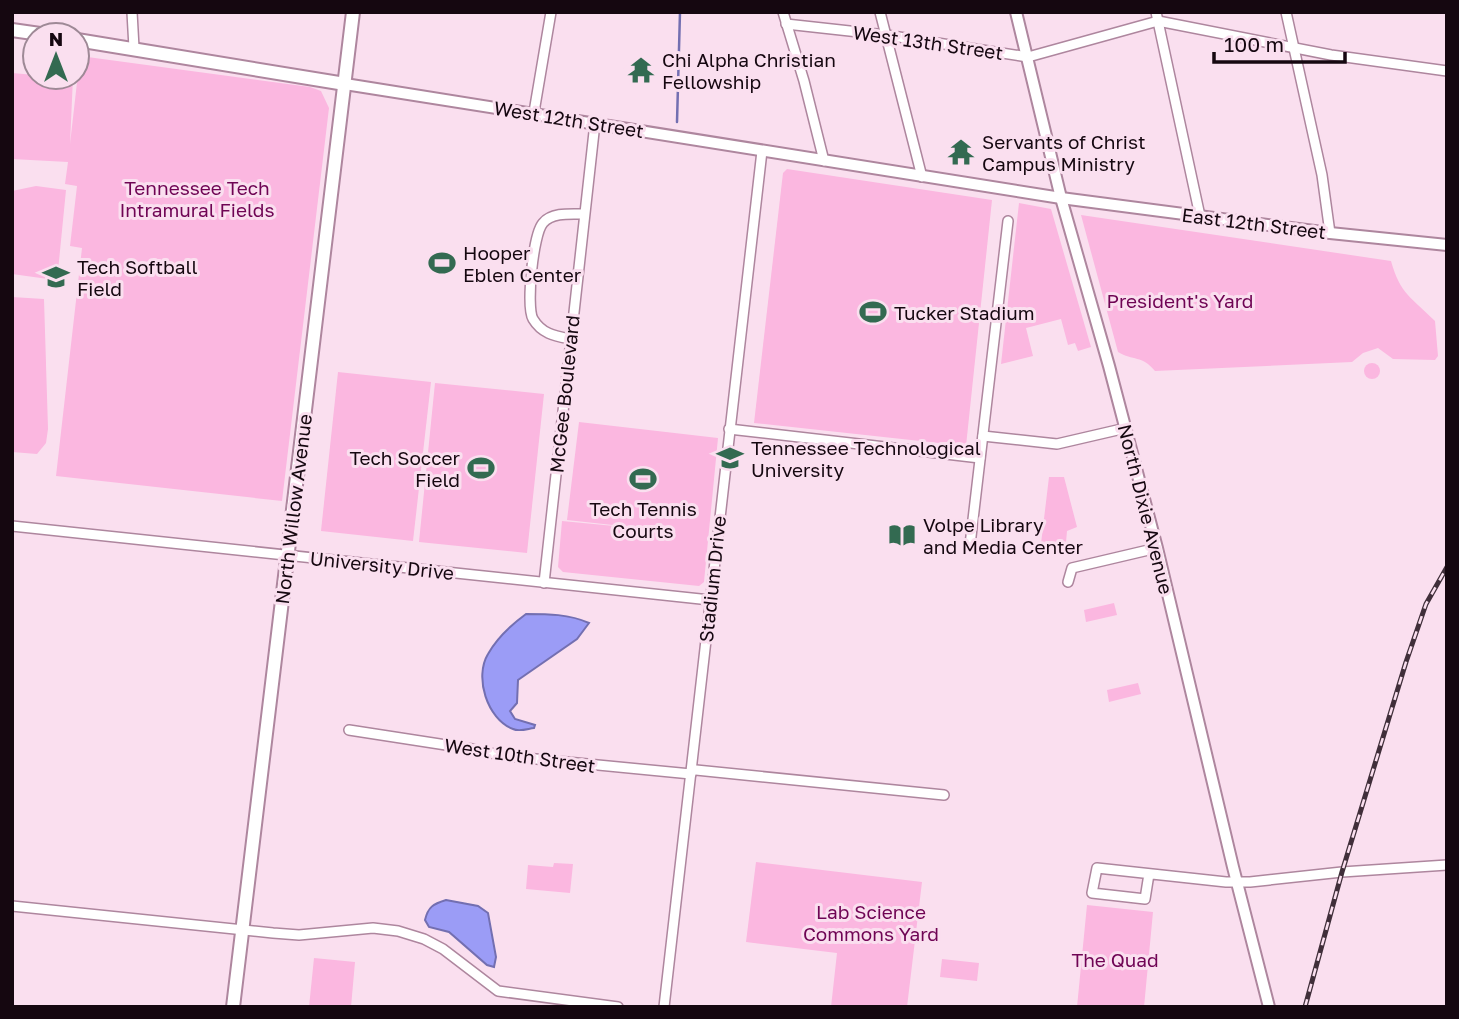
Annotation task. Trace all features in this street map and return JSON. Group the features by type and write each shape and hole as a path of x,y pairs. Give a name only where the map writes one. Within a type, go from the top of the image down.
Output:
{"main road":[{"name":"North Willow Avenue","path":"233,1007 353,12"},
{"name":"West 12th Street","path":"91,42 345,84"}],"street":[{"path":"132,12 134,48"},
{"path":"534,113 551,12"},
{"path":"783,12 824,161"},
{"path":"880,12 922,177"},
{"name":"North Dixie Avenue","path":"1016,12 1061,198 1157,548 1269,1007"},
{"path":"1286,12 1322,175 1330,233"},
{"path":"1157,17 1200,216"},
{"path":"1028,57 1157,17 1296,48 1447,71"},
{"name":"West 13th Street","path":"786,24 886,34 1028,57"},
{"name":"West 12th Street","path":"345,84 1061,198"},
{"name":"McGee Boulevard","path":"544,583 594,122"},
{"name":"Stadium Drive","path":"664,1007 694,772 710,600 762,151"},
{"name":"East 12th Street","path":"1061,198 1330,233 1447,245"},
{"path":"570,339 542,330 532,318 530,306 537,236 543,223 555,216 584,214"},
{"path":"970,545 1008,221"},
{"path":"983,436 1057,444 1126,428"},
{"path":"729,429 979,458"},
{"name":"University Drive","path":"12,526 710,600"},
{"path":"1068,582 1072,568 1157,548"},
{"name":"West 10th Street","path":"349,730 505,756 944,795"},
{"path":"1149,874 1145,899 1092,893 1095,868 1237,882 1447,864"},
{"path":"12,905 299,935 349,929 398,931 424,939 443,949 498,991 618,1007"}],"green space":[{"name":"Tennessee Tech Intramural Fields","path":"91,57 310,87 321,91 329,108 282,501 56,476 82,248 70,246 77,186 65,184 68,162 12,159 12,73 21,74 21,91 72,91 70,144 76,91 91,91"},
{"name":"Tucker Stadium","path":"787,169 992,200 966,446 754,423 783,173"},
{"name":"Tech Softball Field","path":"36,186 66,190 58,271 48,279 12,274 12,191"},
{"path":"1019,203 1051,209 1091,347 1078,351 1075,343 1068,345 1061,319 1026,328 1033,356 1001,364"},
{"name":"President's Yard","path":"1081,215 1391,261 1403,288 1435,321 1438,356 1435,360 1393,359 1378,348 1363,353 1352,362 1155,371 1142,360 1118,352"},
{"path":"12,297 44,299 48,429 46,443 37,454 12,452"},
{"path":"1369,363 1375,363 1380,371 1378,377 1369,379 1364,374 1364,368"},
{"name":"Tech Soccer Field","path":"338,372 431,382 413,541 321,531"},
{"name":"Tech Soccer Field","path":"435,383 544,394 527,553 419,542"},
{"name":"Tech Tennis Courts","path":"579,422 718,438 704,582 699,586 563,572 558,567 562,521 667,531 567,520"},
{"path":"1049,477 1064,477 1077,527 1067,531 1065,554 1040,552"},
{"path":"1114,603 1117,615 1086,622 1084,610"},
{"path":"1138,683 1141,694 1109,702 1107,690"},
{"name":"Lab Science Commons Yard","path":"756,862 922,882 907,1007 831,1007 837,953 746,942"},
{"path":"554,863 573,864 570,893 526,889 528,865 553,867"},
{"name":"The Quad","path":"1087,905 1153,912 1144,1007 1077,1007"},
{"path":"314,958 355,962 351,1007 309,1007"},
{"path":"942,959 979,963 977,981 940,977"}],"water":[{"path":"526,614 566,616 589,623 577,639 518,680 517,703 510,711 515,719 535,725 534,728 518,730 504,724 490,707 485,696 482,674 488,654 496,643"},
{"path":"446,900 478,906 488,913 496,957 494,967 487,965 449,932 429,927 425,920 428,912 434,905"}],"waterway":[{"path":"677,122 680,12"}],"railway":[{"path":"1305,1007 1342,872 1406,662 1426,604 1447,567"}],"place":[{"name":"Chi Alpha Christian Fellowship","path":"641,70"},
{"name":"Servants of Christ Campus Ministry","path":"961,152"},
{"name":"Hooper Eblen Center","path":"442,263"},
{"name":"Tech Softball Field","path":"56,277"},
{"name":"Tucker Stadium","path":"873,312"},
{"name":"Tennessee Technological University","path":"730,458"},
{"name":"Tech Soccer Field","path":"481,468"},
{"name":"Tech Tennis Courts","path":"643,479"},
{"name":"Volpe Library and Media Center","path":"902,535"}]}
